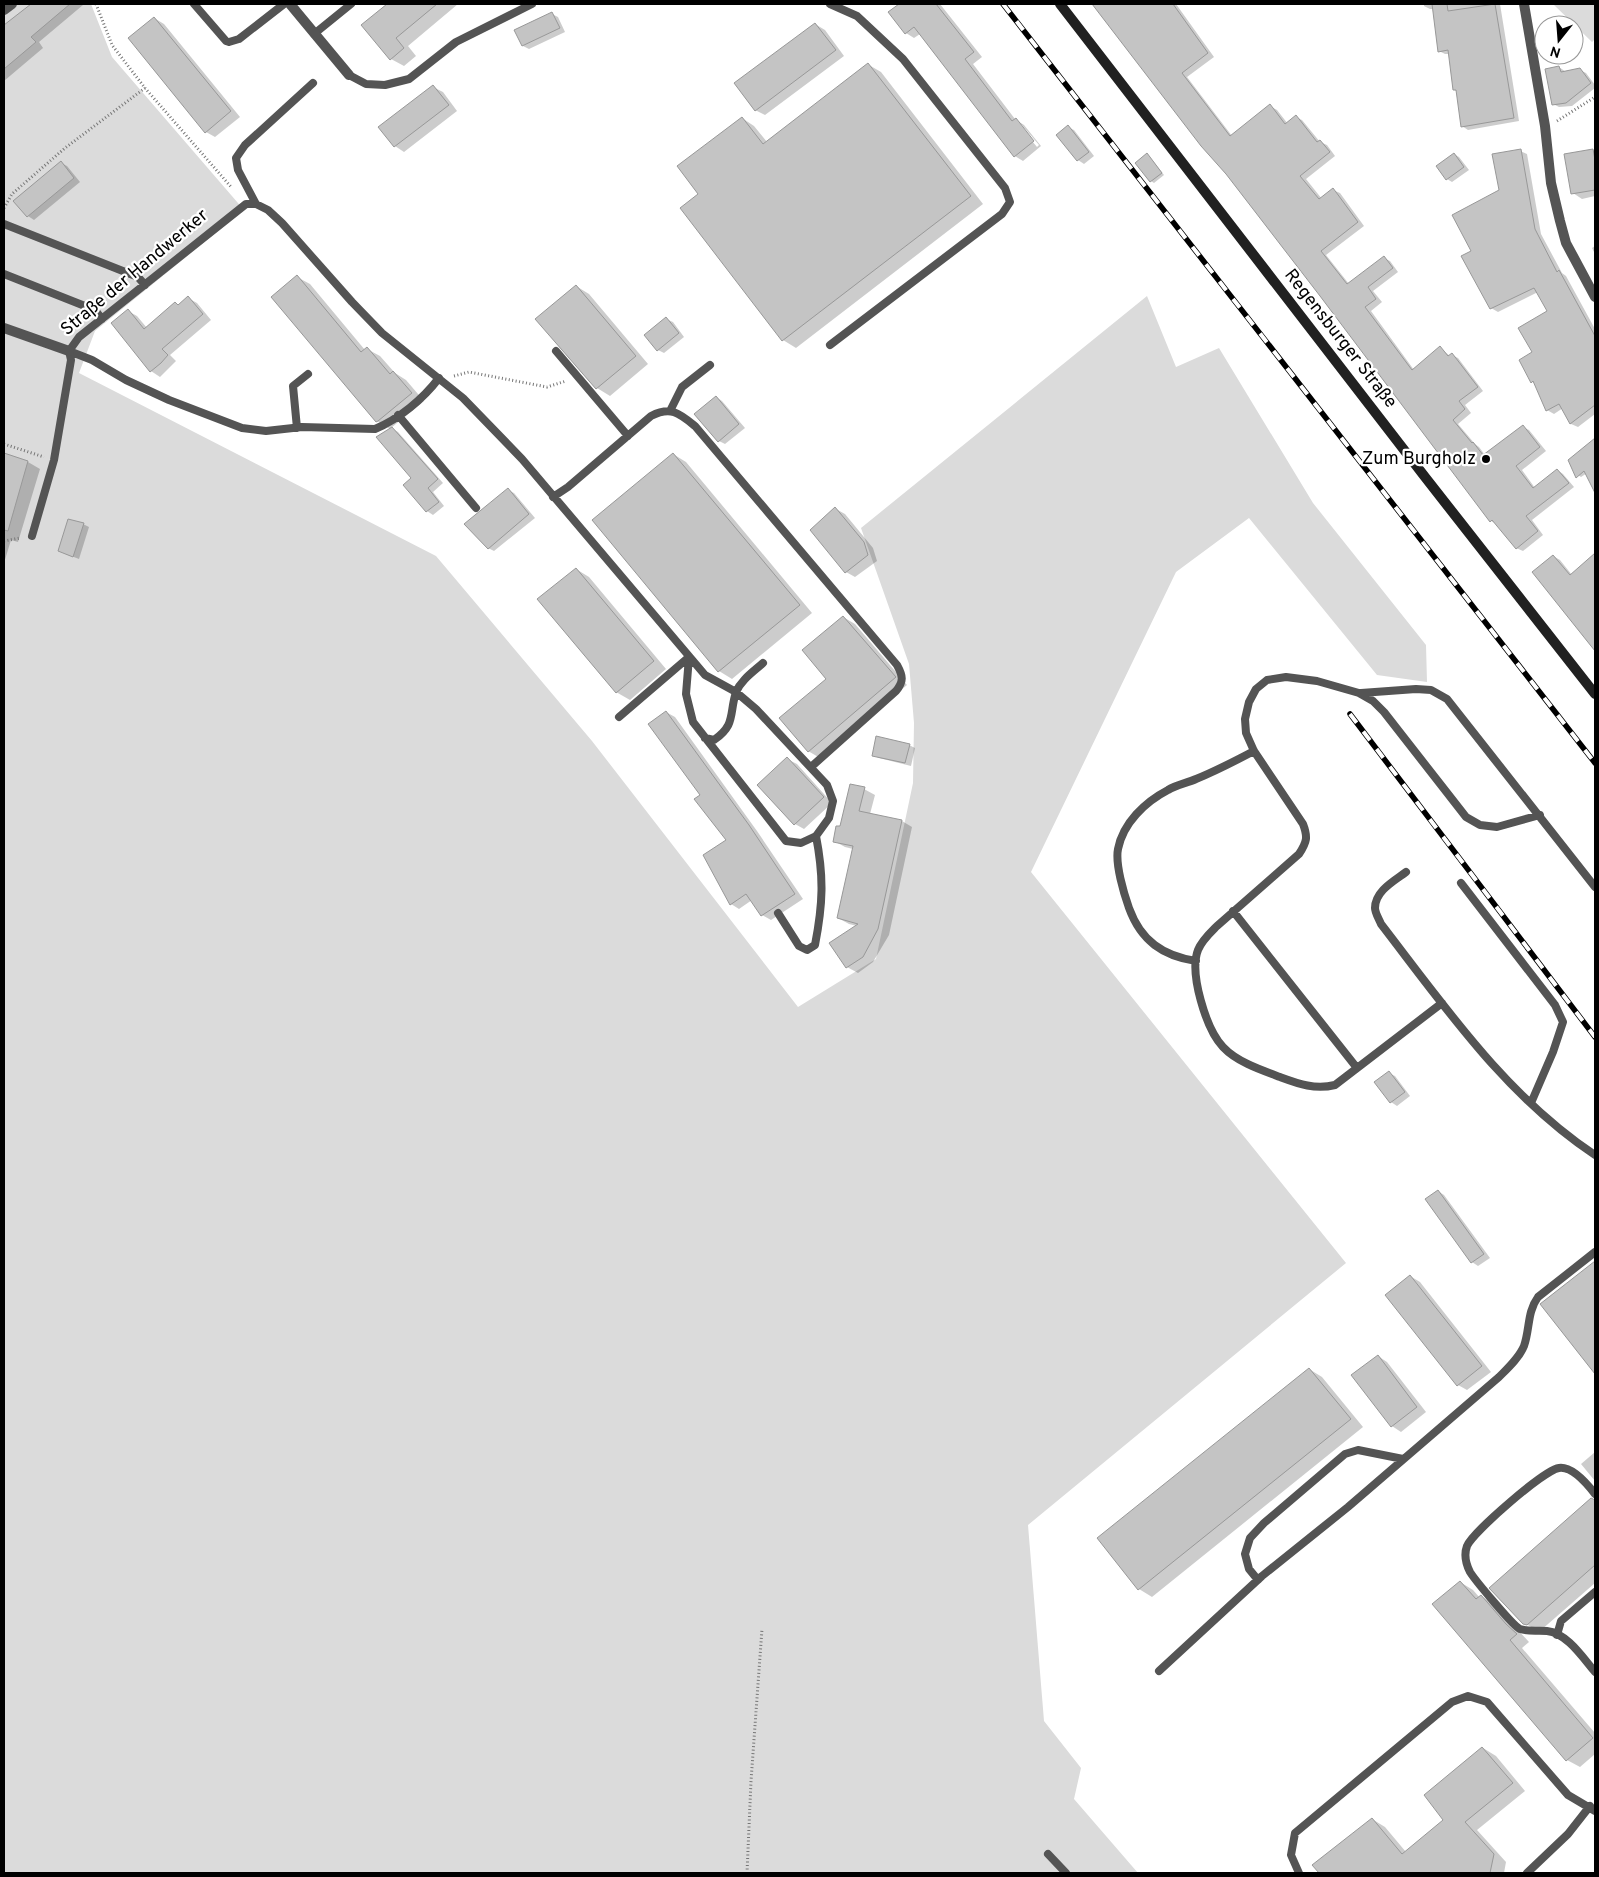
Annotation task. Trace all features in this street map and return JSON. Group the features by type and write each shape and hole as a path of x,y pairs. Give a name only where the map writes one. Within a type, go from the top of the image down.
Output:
{"main road":[{"name":"Regensburger Straße","path":"1060,4 1595,694"}],"street":[{"path":"4,10 12,4"},
{"path":"290,4 349,75"},
{"path":"1524,4 1545,126 1551,183 1566,243 1595,297"},
{"name":"Straße der Handwerker","path":"4,328 69,351"}],"lane":[{"path":"194,4 226,41 229,42 239,39 284,4"},
{"path":"314,34 351,4"},
{"path":"349,75 366,84 385,86 409,80 456,42 532,4"},
{"path":"830,4 857,16 904,59 1005,188 1010,202 1002,214 830,345"},
{"path":"256,204 238,170 236,158 244,145 314,82"},
{"path":"246,204 256,204 268,210 382,332 463,398 516,452 689,657 704,675 736,692 756,709 811,767 827,785 833,801 829,818 816,836 801,843 786,841 693,722 686,694 689,657"},
{"name":"Straße der Handwerker","path":"69,351 79,337 246,204"},
{"path":"4,224 138,277 145,284"},
{"path":"4,274 95,310 102,319"},
{"path":"69,351 92,360 126,380 169,400 242,428 266,431 297,428 374,429 384,425 398,415 428,393 441,380"},
{"path":"32,536 54,460 71,360 69,351"},
{"path":"556,351 628,436"},
{"path":"670,411 682,387 710,365"},
{"path":"297,428 293,386 308,374"},
{"path":"554,497 652,416 661,411 670,411 681,415 695,426 897,664 903,676 902,684 896,691 811,767"},
{"path":"398,415 476,508"},
{"path":"619,717 689,657"},
{"path":"706,738 714,740 726,732 736,692 743,680 763,663"},
{"path":"1442,1003 1335,1085 1322,1088 1306,1086 1236,1058 1223,1047 1210,1029 1198,988 1196,961 1198,950 1205,938 1299,854 1306,844 1307,834 1303,824 1254,751 1246,733 1245,719 1249,702 1256,688 1267,680 1286,677 1317,681 1359,693 1373,700 1384,712 1466,817 1480,825 1497,827 1540,815"},
{"path":"1359,693 1416,689 1431,690 1447,699 1595,887"},
{"path":"1196,961 1179,958 1161,951 1133,920 1122,891 1118,850 1125,829 1141,808 1168,789 1195,780 1254,751"},
{"path":"778,913 799,946 807,950 815,945 823,887 816,836"},
{"path":"1406,872 1386,886 1378,896 1375,909 1381,924 1466,1034 1510,1084 1550,1120 1595,1155"},
{"path":"1461,883 1555,1005 1562,1022 1554,1052 1531,1103"},
{"path":"1233,911 1357,1068"},
{"path":"1159,1671 1258,1580 1348,1507 1499,1377 1524,1346 1532,1306 1538,1297 1595,1252"},
{"path":"1258,1580 1249,1569 1245,1554 1250,1538 1264,1523 1345,1454 1358,1450 1403,1459"},
{"path":"1595,1494 1570,1470 1560,1468 1550,1472 1522,1491 1487,1524 1468,1545 1464,1556 1470,1571 1518,1628 1533,1632 1548,1631 1557,1635 1575,1648 1595,1672"},
{"path":"1557,1635 1561,1621 1595,1592"},
{"path":"1299,1873 1292,1855 1295,1833 1452,1702 1468,1696 1487,1702 1568,1795 1592,1809 1527,1873"},
{"path":"1048,1854 1066,1873"}],"path":[{"path":"96,4 112,46 246,204"},
{"path":"4,208 12,194 65,148 146,88"},
{"path":"1545,126 1562,119 1595,97"},
{"path":"441,380 469,372 547,386 578,378"},
{"path":"4,444 54,460"},
{"path":"747,1873 751,1781 762,1629"}],"shaded area":[{"path":"4,4 91,4 112,57 244,210 95,331 79,373 436,556 592,741 798,1007 876,959 913,783 914,723 909,664 861,528 1147,296 1176,367 1219,348 1313,503 1426,645 1427,682 1377,675 1249,518 1176,572 1031,872 1346,1263 1028,1525 1044,1721 1081,1768 1074,1799 1138,1873 4,1873"},
{"path":"1553,4 1595,4 1595,39 1592,42 1584,34 1584,15 1564,15"}],"building":[{"path":"31,4 70,4 31,37 36,42 4,69 4,25"},
{"path":"387,4 437,4 396,38 404,48 390,60 361,25"},
{"path":"899,4 936,4 974,52 965,59 1012,121 1016,118 1034,141 1014,157 914,27 905,34 888,12"},
{"path":"1092,4 1173,4 1208,53 1182,73 1230,136 1270,104 1285,124 1296,115 1317,142 1320,140 1330,152 1300,176 1319,199 1333,188 1358,222 1321,251 1347,284 1384,256 1393,268 1368,287 1376,299 1365,307 1412,370 1440,346 1448,356 1452,353 1478,387 1459,401 1465,409 1453,420 1472,443 1483,455 1523,425 1540,447 1516,466 1533,488 1557,469 1569,483 1526,516 1538,531 1516,549 1492,520 1490,522 1320,296"},
{"path":"1432,4 1447,4 1448,11 1495,4 1514,118 1461,127 1456,90 1453,90 1448,50 1438,52"},
{"path":"552,12 560,28 522,46 514,30"},
{"path":"154,17 231,111 205,133 128,38"},
{"path":"815,23 836,50 755,111 734,83"},
{"path":"868,63 971,196 782,341 680,208 698,194 677,166 742,117 763,144"},
{"path":"1559,66 1561,72 1580,68 1591,83 1566,103 1552,105 1545,69"},
{"path":"433,85 449,105 394,147 378,127"},
{"path":"1068,125 1089,152 1077,161 1056,135"},
{"path":"1521,149 1535,229 1557,272 1559,270 1595,336 1595,405 1570,424 1559,404 1546,411 1533,381 1531,383 1519,360 1532,352 1518,328 1547,311 1534,288 1490,309 1461,256 1471,251 1452,215 1499,190 1492,154"},
{"path":"1593,149 1595,190 1571,194 1564,154"},
{"path":"1147,153 1162,173 1150,182 1135,163"},
{"path":"1454,153 1464,167 1446,180 1436,166"},
{"path":"61,161 74,178 27,217 13,201"},
{"path":"297,275 361,352 367,347 390,374 393,371 412,393 378,421 376,422 271,297"},
{"path":"576,285 636,356 596,389 535,319"},
{"path":"188,296 203,314 162,349 168,355 150,372 111,323 128,309 144,329 175,302 178,305"},
{"path":"666,317 679,333 657,351 644,335"},
{"path":"716,396 739,424 718,442 694,414"},
{"path":"392,427 438,479 428,488 439,502 426,512 403,485 411,478 376,437"},
{"path":"1595,438 1595,493 1584,471 1576,478 1568,460"},
{"path":"4,453 28,461 8,531 4,530"},
{"path":"673,453 800,605 718,672 592,520"},
{"path":"508,488 529,514 488,549 464,524"},
{"path":"835,507 864,542 868,555 845,573 810,530"},
{"path":"68,519 84,523 73,557 58,551"},
{"path":"1595,553 1595,651 1532,572 1553,555 1570,575"},
{"path":"576,568 654,661 616,693 537,599"},
{"path":"843,616 896,677 808,752 779,718 826,679 802,650"},
{"path":"666,711 749,825 795,894 761,916 746,894 730,905 703,855 726,840 694,799 700,795 648,724"},
{"path":"876,736 910,744 905,763 872,756"},
{"path":"787,757 824,797 794,825 757,785"},
{"path":"850,784 865,787 859,811 902,820 878,929 863,957 846,968 829,943 858,924 837,918 853,846 833,842 836,826 840,826"},
{"path":"1389,1071 1405,1092 1390,1103 1374,1082"},
{"path":"1438,1190 1484,1254 1471,1263 1425,1199"},
{"path":"1595,1261 1595,1374 1540,1304"},
{"path":"1410,1275 1482,1366 1457,1386 1385,1295"},
{"path":"1378,1355 1417,1407 1391,1427 1351,1375"},
{"path":"1309,1368 1351,1419 1138,1590 1097,1538"},
{"path":"1591,1498 1595,1500 1595,1565 1527,1625 1523,1624 1489,1588"},
{"path":"1460,1581 1476,1599 1481,1595 1517,1634 1510,1640 1593,1738 1566,1761 1432,1604"},
{"path":"1482,1747 1513,1783 1465,1822 1494,1854 1490,1873 1319,1873 1312,1865 1372,1818 1402,1854 1443,1820 1424,1795"}],"railway":[{"path":"1003,4 1595,763"},
{"path":"1350,714 1595,1037"}],"place":[{"name":"Zum Burgholz","path":"1486,459"}]}
